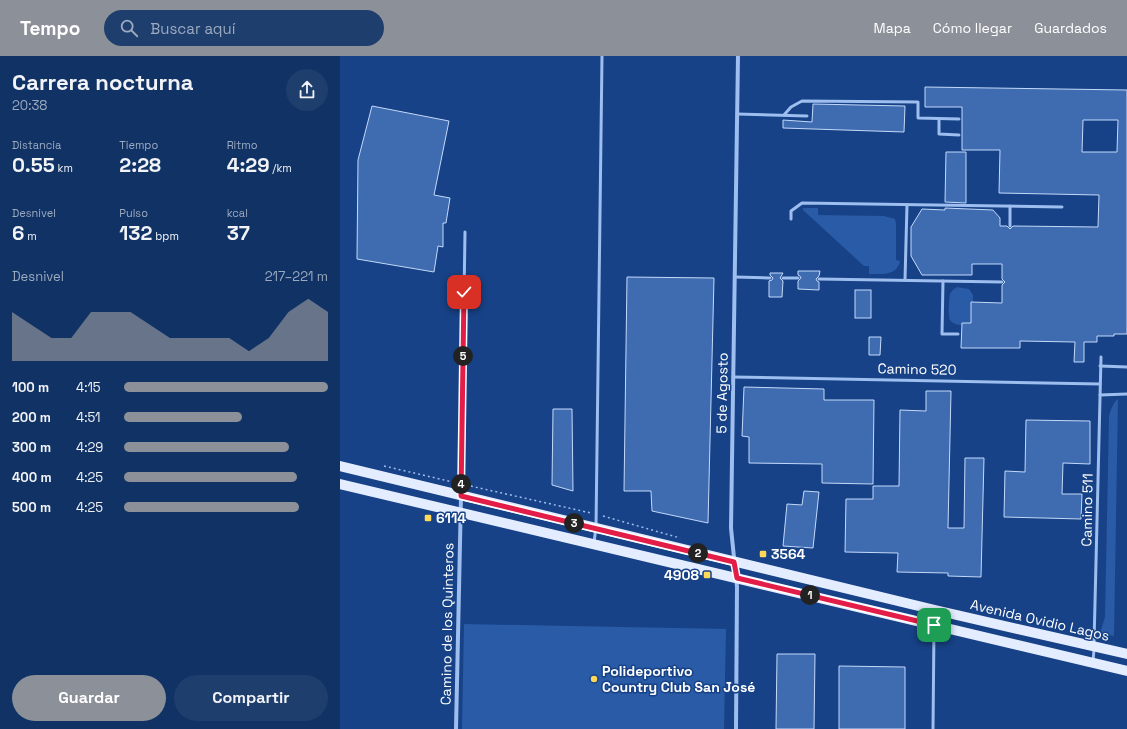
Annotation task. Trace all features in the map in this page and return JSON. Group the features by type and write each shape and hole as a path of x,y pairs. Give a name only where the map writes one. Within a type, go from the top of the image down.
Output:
{"main road":[{"name":"Avenida Ovidio Lagos","path":"340,466 734,562 1127,654"},
{"name":"Avenida Ovidio Lagos","path":"340,484 1127,671"}],"street":[{"name":"5 de Agosto","path":"736,729 737,578 731,528 738,56"},
{"name":"Camino de los Quinteros","path":"456,729 461,496"}],"lane":[{"path":"594,544 596,528 602,56"},
{"path":"784,115 791,106 802,101 840,100 918,102 918,118 959,119"},
{"path":"737,114 807,116"},
{"path":"939,119 939,134 959,135"},
{"path":"791,219 791,211 802,203 1062,207"},
{"path":"905,280 907,205"},
{"path":"1010,206 1010,226"},
{"path":"461,496 465,232"},
{"path":"735,277 770,278"},
{"path":"783,278 798,278"},
{"path":"819,279 1002,282"},
{"path":"943,281 942,334 958,334"},
{"name":"Camino 511","path":"1093,664 1096,628 1101,357"},
{"path":"1100,366 1127,367"},
{"name":"Camino 520","path":"733,377 1100,384"},
{"path":"1100,395 1127,394"},
{"path":"933,729 935,610"}],"shaded area":[{"path":"803,208 818,208 818,215 884,216 895,219 896,260 900,261 898,266 892,272 869,274 869,266 864,266 803,210"},
{"path":"957,287 969,289 973,295 973,302 971,302 971,323 962,323 962,325 958,325 949,318 950,294"},
{"path":"1118,399 1114,636 1100,633 1105,617 1109,416 1112,406"},
{"name":"Polideportivo Country Club San José","path":"464,624 726,629 724,729 462,729"}],"building":[{"path":"925,87 1127,90 1127,334 1097,336 1097,342 1084,342 1084,362 1074,362 1075,342 1020,341 1020,348 961,348 962,323 971,323 971,302 1002,303 1002,285 1005,282 1002,279 1002,264 972,264 972,275 922,275 911,256 911,227 922,209 945,210 945,208 993,210 1000,218 1000,226 1007,226 1010,229 1013,226 1098,227 1099,195 999,193 1000,150 962,150 962,107 925,107","holes":["1083,120 1118,120 1117,152 1082,152"]},
{"path":"813,104 905,106 904,132 783,128 783,120 812,122"},
{"path":"372,106 449,121 434,195 450,198 446,223 443,223 443,247 438,246 434,272 357,259 358,160"},
{"path":"946,152 966,152 966,203 945,202"},
{"path":"798,271 820,271 819,276 816,279 819,282 819,290 798,289 798,281 801,278 798,275"},
{"path":"770,273 783,273 780,278 783,281 782,297 769,297 769,281 773,278"},
{"path":"627,277 714,278 708,523 652,511 651,491 624,491"},
{"path":"855,290 871,290 871,318 855,318"},
{"path":"869,337 881,337 880,355 869,355"},
{"path":"744,387 824,389 824,400 874,400 873,484 822,483 822,464 749,463 749,437 742,436"},
{"path":"926,391 951,391 948,528 964,528 965,458 984,458 981,577 948,576 948,573 897,572 898,553 845,552 846,499 873,499 873,486 899,486 900,410 926,411"},
{"path":"553,409 572,409 573,491 552,485"},
{"path":"1026,420 1090,421 1090,464 1063,463 1062,494 1082,494 1081,519 1004,517 1005,471 1025,472"},
{"path":"804,491 819,492 813,548 783,546 787,504 802,505"},
{"path":"777,654 815,654 814,729 776,729"},
{"path":"839,666 905,667 905,729 839,729"}],"place":[{"name":"6114","path":"428,518"},
{"name":"3564","path":"763,554"},
{"name":"4908","path":"707,575"},
{"name":"Polideportivo Country Club San José","path":"594,679"}],"route":[{"path":"464,292 461,496 734,562 737,578 934,625"}]}
